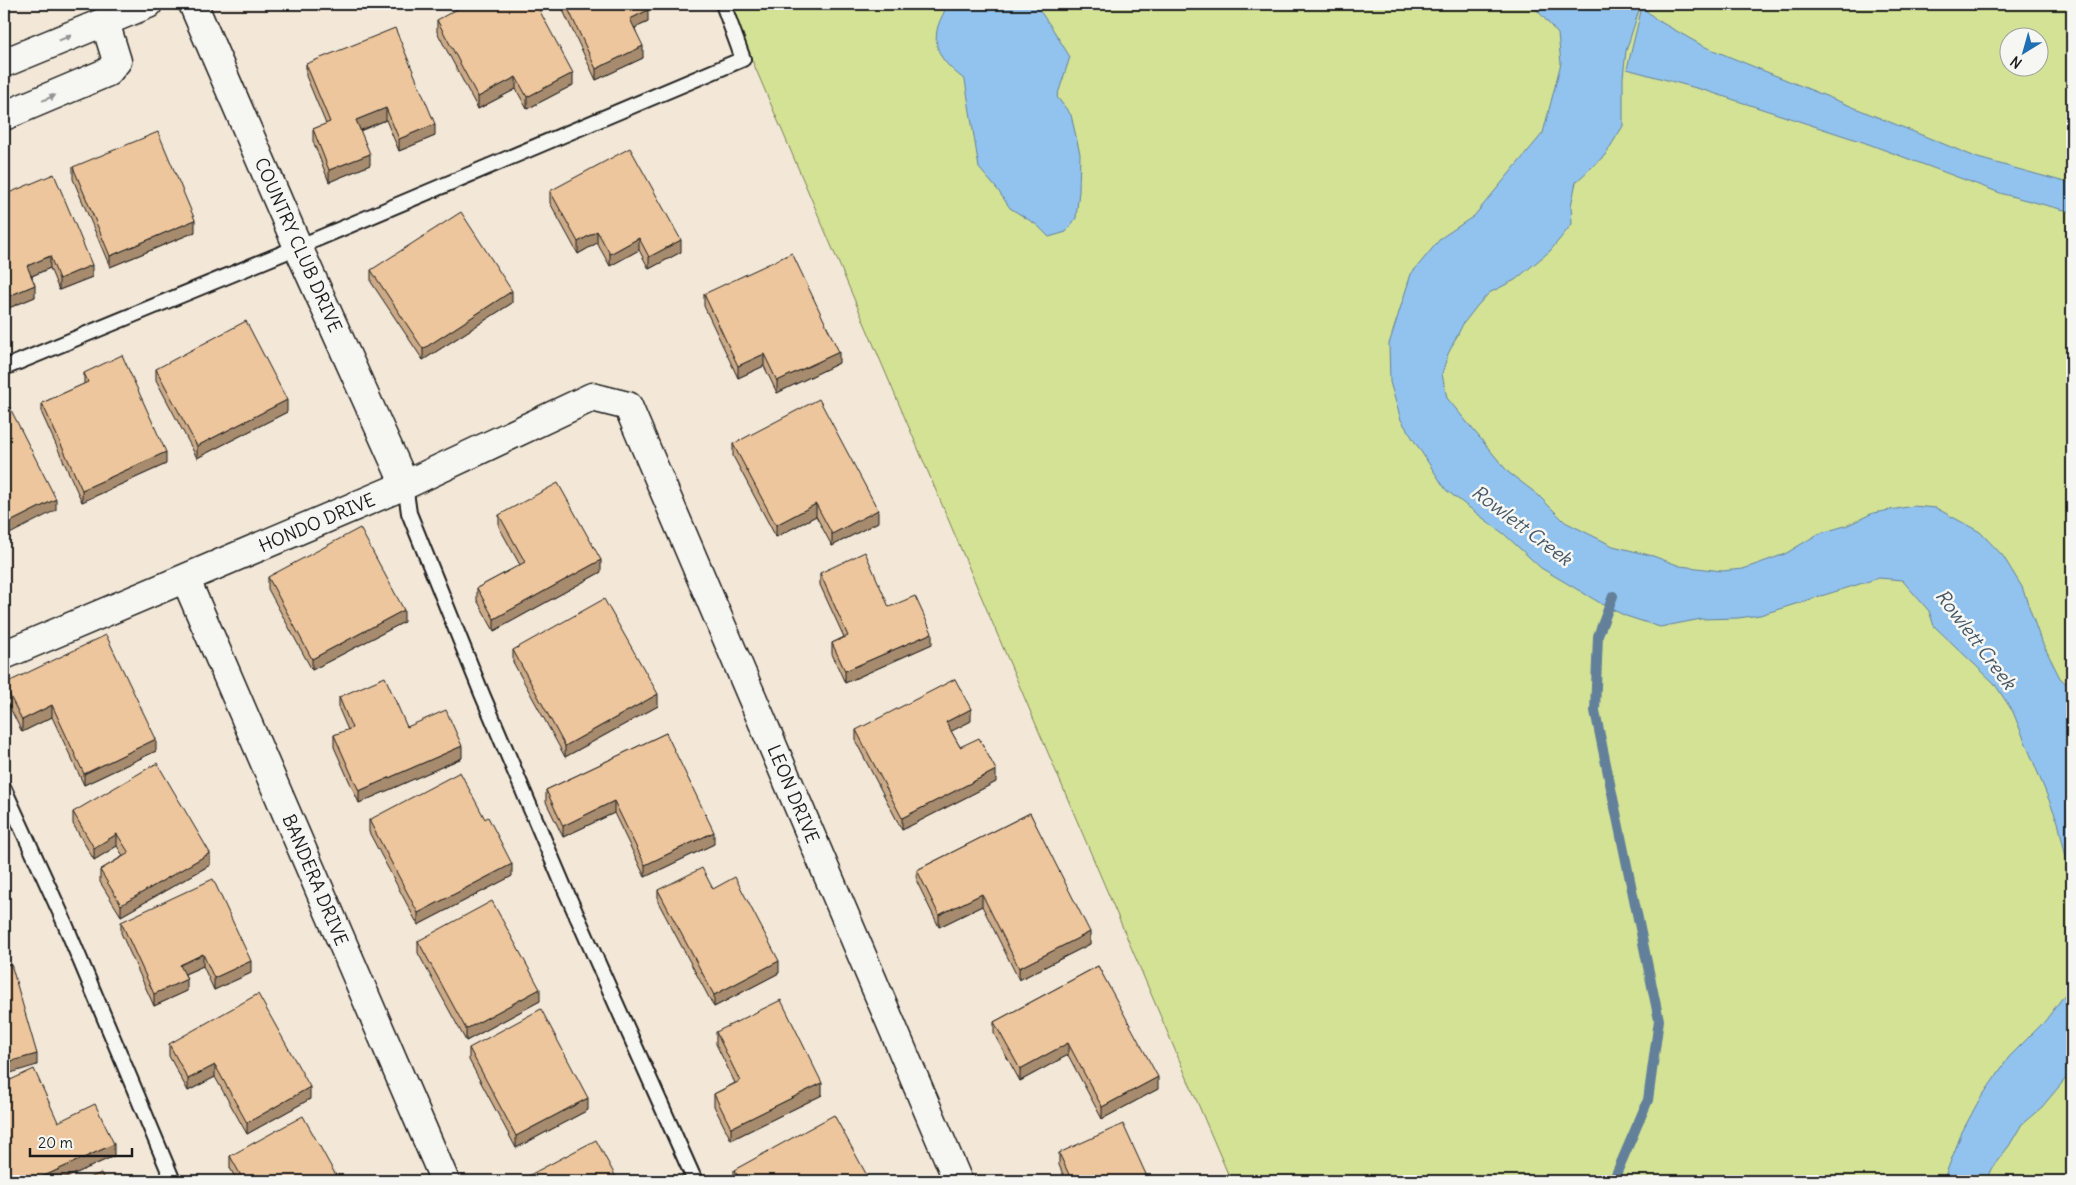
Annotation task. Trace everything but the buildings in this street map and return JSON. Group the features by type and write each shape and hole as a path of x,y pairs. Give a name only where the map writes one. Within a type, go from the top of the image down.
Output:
{"street":[{"path":"4,63 148,4"},
{"name":"COUNTRY CLUB DRIVE","path":"193,4 298,247 405,485"},
{"path":"4,116 108,72 117,61 104,22"},
{"name":"HONDO DRIVE","path":"4,656 405,485 592,397 628,406"},
{"name":"LEON DRIVE","path":"628,406 958,1181"},
{"name":"BANDERA DRIVE","path":"186,580 445,1181"}],"lane":[{"path":"4,368 298,247 743,59 723,4"},
{"path":"405,485 409,513 482,694 564,887 695,1181"},
{"path":"4,789 60,912 173,1181"}],"green space":[{"path":"728,4 2072,4 2072,1181 1231,1181"}],"water":[{"path":"947,4 1035,4 1070,57 1057,97 1071,115 1080,154 1076,218 1066,232 1049,237 1037,225 1010,208 979,168 965,80 946,63 938,51 936,35"},
{"name":"Rowlett Creek","path":"1528,4 1641,4 1626,51 1623,77 1623,126 1605,155 1576,182 1571,206 1572,224 1550,251 1515,280 1489,293 1463,324 1448,354 1442,374 1447,398 1508,472 1537,494 1565,522 1613,546 1653,556 1680,566 1722,571 1743,569 1785,554 1818,534 1848,525 1873,513 1913,506 1936,508 1980,532 2003,556 2022,587 2040,638 2060,678 2072,689 2072,884 2058,822 2013,712 1994,683 1934,626 1929,611 1902,580 1879,578 1760,615 1738,618 1701,619 1660,627 1626,616 1607,607 1541,568 1504,534 1446,490 1401,420 1390,382 1389,344 1411,274 1441,238 1474,216 1543,133 1561,63 1558,34 1538,11"},
{"path":"1642,7 1657,20 1703,46 1978,158 2072,184 2072,212 2003,194 1863,142 1707,91 1627,69"},
{"path":"2072,985 2072,1071 2042,1107 2022,1124 2009,1146 1991,1169 1986,1181 1943,1181 1962,1132 1978,1102 2009,1057 2045,1021"}],"waterway":[{"path":"1605,1181 1614,1179 1648,1100 1659,1020 1595,711 1598,636 1613,596"}]}
